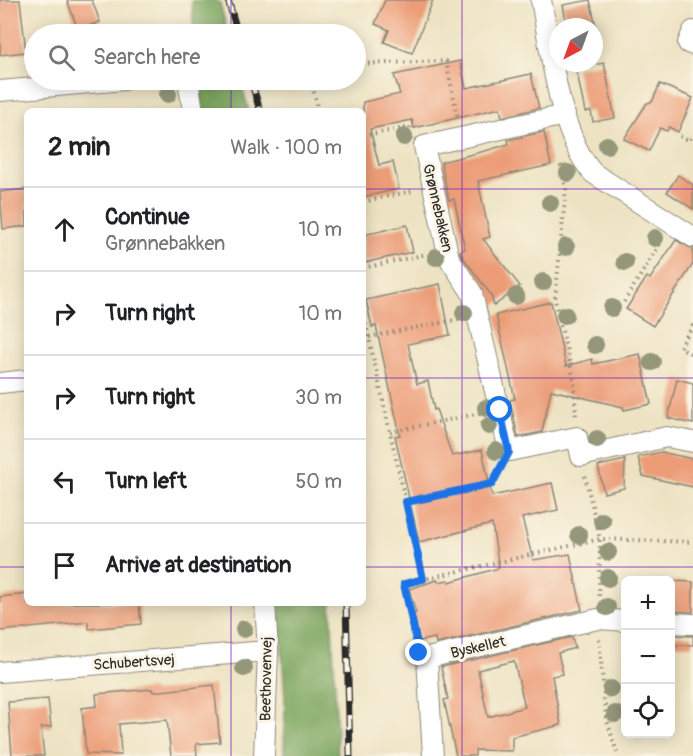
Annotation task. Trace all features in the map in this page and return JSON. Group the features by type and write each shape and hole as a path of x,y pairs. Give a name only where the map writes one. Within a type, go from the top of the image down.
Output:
{"street":[{"path":"541,0 565,115 576,150 593,173 693,237"},
{"path":"693,31 688,43 693,45"},
{"path":"0,91 24,89"},
{"path":"190,90 193,108"},
{"name":"Grønnebakken","path":"509,452 472,293 449,258 424,146 565,115"},
{"path":"0,382 24,380"},
{"path":"509,452 577,437 581,456 667,437 693,442"},
{"name":"Beethovenvej","path":"264,756 268,651 265,606"},
{"name":"Byskellet","path":"427,658 598,619 621,621"},
{"path":"675,623 693,624"},
{"name":"Schubertsvej","path":"0,672 268,651"},
{"path":"427,658 433,756"}],"path":[{"path":"366,64 446,61 462,138"},
{"path":"313,90 317,108"},
{"path":"366,134 410,127 413,138 424,146"},
{"path":"680,136 690,141 693,135"},
{"path":"560,159 566,189 555,301 574,380 577,437"},
{"path":"366,201 433,186"},
{"path":"624,302 673,224"},
{"path":"366,267 447,250"},
{"path":"369,337 477,316"},
{"path":"366,324 423,579"},
{"path":"693,325 680,347 693,355"},
{"path":"390,432 500,410"},
{"path":"406,502 492,484 509,452"},
{"path":"427,658 419,653 404,584 600,539 693,542"}],"green space":[{"path":"216,0 220,3 225,24 193,24 192,1"},
{"path":"201,90 243,90 248,108 204,108"},
{"path":"279,606 331,606 338,756 284,756 285,698"}],"building":[{"path":"0,0 20,0 24,52 0,55"},
{"path":"67,0 92,0 100,22 76,24"},
{"path":"385,0 433,0 412,53 384,42 389,30 375,24"},
{"path":"590,0 594,18 565,18 563,5"},
{"path":"460,61 466,88 531,74 539,108 502,117 500,108 414,128 412,120 370,129 379,165 393,162 399,189 366,196 366,108 363,108 363,102 400,94 394,75"},
{"path":"603,63 615,118 593,122 591,111 585,112 577,72 603,72"},
{"path":"660,84 693,98 678,132 669,127 667,131 660,128 649,151 624,139 647,103 652,102"},
{"path":"544,132 551,165 478,181 490,237 483,239 520,286 494,306 491,295 460,253 465,249 454,199 449,200 441,162 509,144 508,140"},
{"path":"678,175 693,185 693,209 667,192"},
{"path":"24,189 24,226 3,229 0,192"},
{"path":"407,225 413,252 366,262 366,234"},
{"path":"676,240 693,249 693,264 653,326 626,309 647,277 650,279"},
{"path":"440,284 450,335 408,344 417,384 428,381 434,410 436,409 452,456 482,450 492,496 552,483 558,510 522,518 533,560 570,554 582,610 436,644 435,638 419,641 413,613 416,613 409,589 437,580 438,582 448,580 449,582 499,568 492,524 419,542 395,436 400,435 376,326 372,327 366,300"},
{"path":"551,302 566,366 592,359 593,364 640,354 651,404 624,410 623,407 551,390 542,432 518,437 510,400 515,399 496,315"},
{"path":"677,379 693,383 693,424 668,418"},
{"path":"661,452 693,459 693,487 643,476 638,457"},
{"path":"625,460 624,488 604,493 598,466"},
{"path":"675,581 693,582 693,612 675,611"},
{"path":"24,594 24,606 139,606 141,624 89,629 88,622 0,631 0,597"},
{"path":"675,635 693,636 693,645 675,645"},
{"path":"572,637 575,648 558,653 563,674 552,676 561,725 512,737 512,751 475,750 475,756 456,756 444,700 448,699 441,667","holes":["514,661 525,707 488,717 478,670"]},
{"path":"214,685 220,742 196,744 197,756 171,756 167,720 119,724 121,755 86,754 82,708 97,706 96,694 152,689 153,692"},
{"path":"48,699 51,727 41,728 44,756 12,756 8,702"}],"railway":[{"path":"228,0 235,24"},
{"path":"254,90 259,108"},
{"path":"346,606 350,756"}],"route":[{"path":"419,653 404,584 423,579 406,502 492,484 509,452 500,410"}]}
